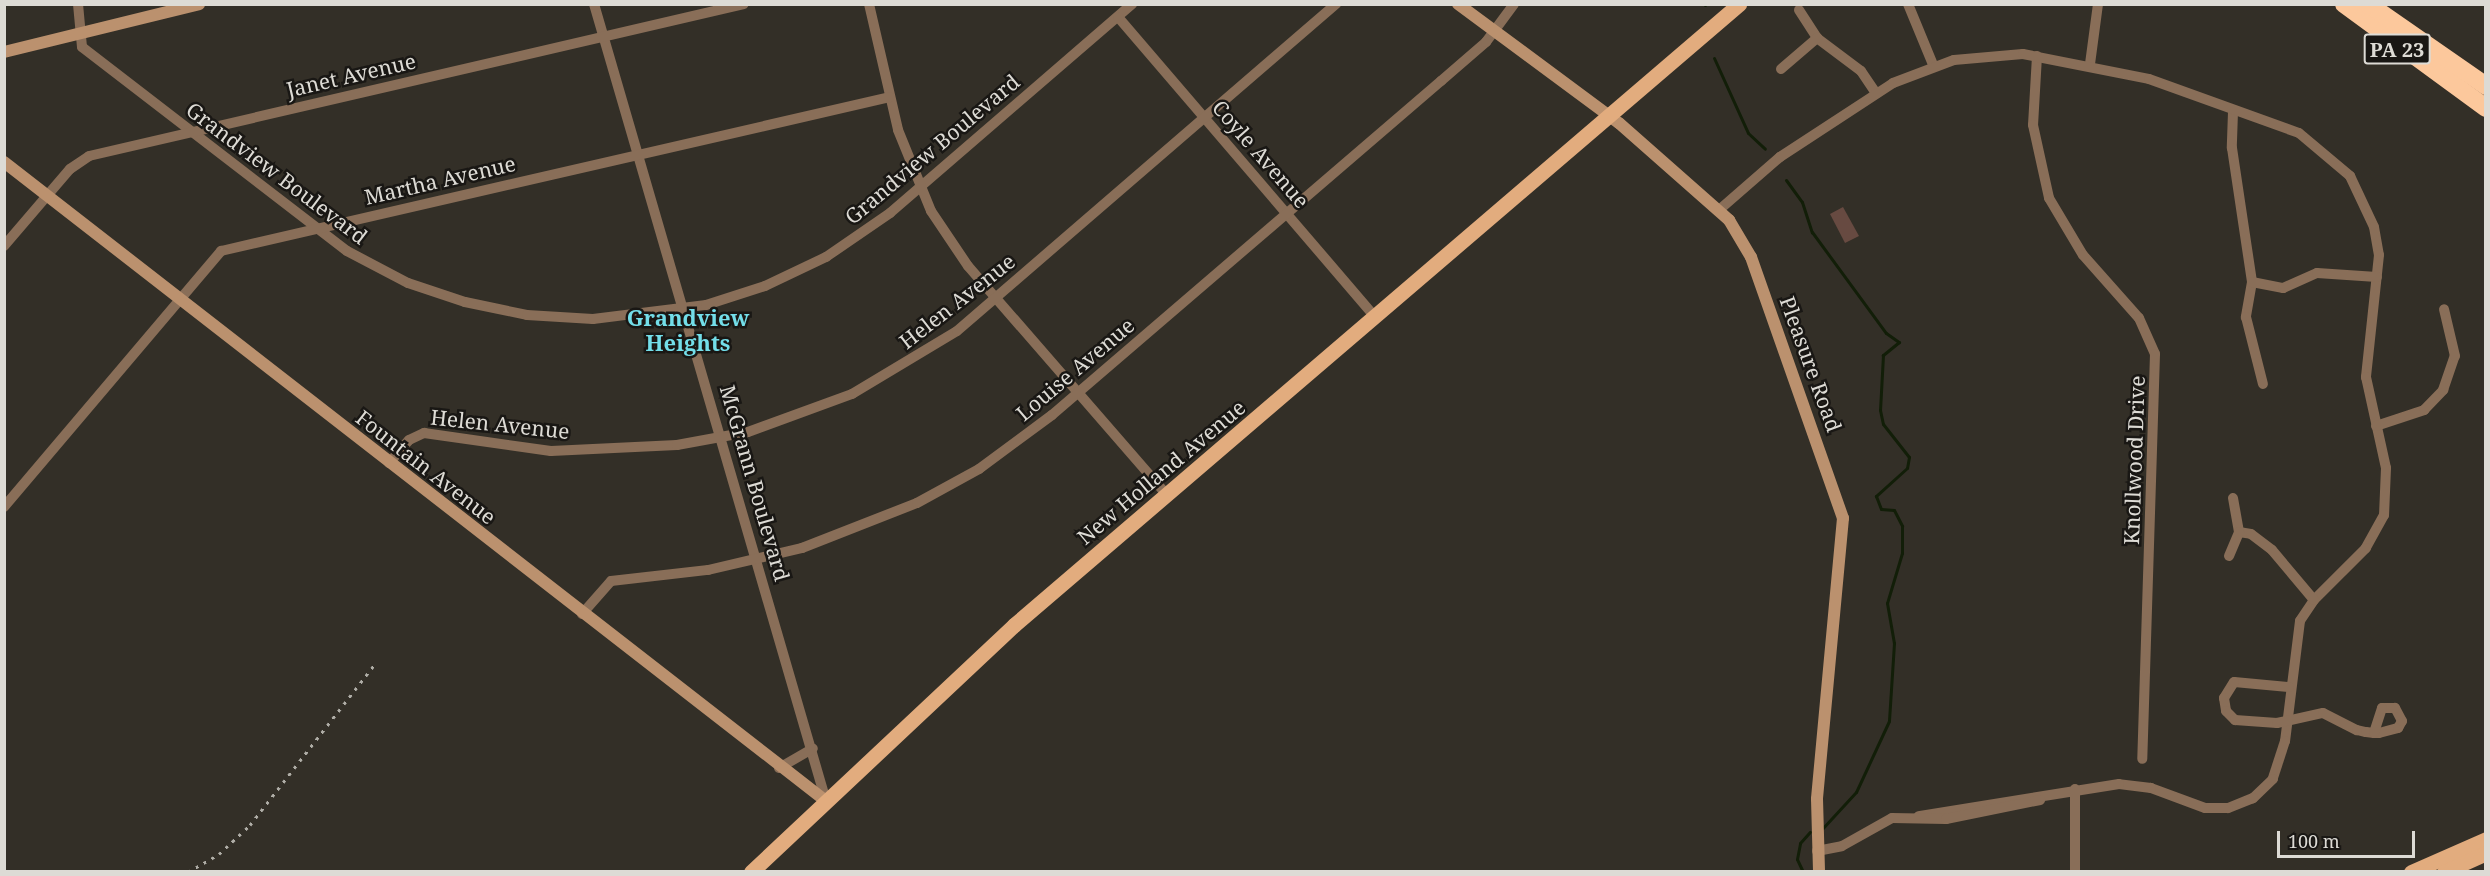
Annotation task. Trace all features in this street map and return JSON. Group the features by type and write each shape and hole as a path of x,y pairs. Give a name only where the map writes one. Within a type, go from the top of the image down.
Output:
{"highway":[{"name":"PA 23","path":"2329,4 2466,94"},
{"path":"2344,4 2486,108"},
{"path":"2368,4 2486,86"},
{"name":"PA 23","path":"2388,4 2463,70"}],"main road":[{"name":"New Holland Avenue","path":"751,872 999,638 1168,496 1739,4"},
{"path":"2411,872 2485,846"},
{"path":"2444,872 2485,846"}],"street":[{"path":"78,4 80,34"},
{"path":"4,52 199,4"},
{"name":"McGrann Boulevard","path":"594,4 813,748 826,801"},
{"name":"Janet Avenue","path":"4,246 48,195 89,156 744,4"},
{"path":"869,4 890,97 919,188 951,242 996,298 1168,496"},
{"name":"Grandview Boulevard","path":"80,34 82,47 314,229 408,283 496,310 593,319 684,310 796,273 870,229 1132,4"},
{"name":"Helen Avenue","path":"389,463 409,440 424,433 584,452 722,437 778,423 875,382 937,345 996,298 1336,4"},
{"name":"Pleasure Road","path":"1458,4 1608,116 1719,210 1751,257 1842,509 1817,851 1818,872"},
{"name":"Louise Avenue","path":"582,614 610,581 758,560 861,528 950,487 1078,393 1494,32 1514,4"},
{"path":"1908,4 1934,67"},
{"path":"2090,64 2098,4"},
{"path":"1799,10 1817,38 1851,62 1876,93"},
{"name":"Coyle Avenue","path":"1118,17 1375,317"},
{"path":"1781,69 1817,38"},
{"path":"1719,210 1780,157 1876,93 1934,67 1980,55 2037,56 2090,64 2149,79 2233,112 2289,128 2335,159 2368,207 2377,238 2377,277 2366,365 2376,426 2386,468 2384,515 2367,548 2314,600 2295,636 2287,721 2272,779 2241,804 2205,808 2136,785 2075,789 1919,816 1892,818 1842,846 1817,851"},
{"name":"Knollwood Drive","path":"2037,56 2033,126 2049,198 2083,255 2139,318 2155,354 2142,759"},
{"name":"Martha Avenue","path":"4,507 221,251 890,97"},
{"path":"2233,112 2232,148 2252,282 2246,317 2263,384"},
{"name":"Fountain Avenue","path":"4,162 779,768 826,801"},
{"path":"2252,282 2283,288 2317,273 2377,277"},
{"path":"2376,426 2424,410 2443,390 2455,356 2444,309"},
{"path":"2229,556 2239,532 2233,498"},
{"path":"2239,532 2251,534 2272,550 2314,600"},
{"path":"2289,687 2239,681 2224,698 2235,720 2287,721 2323,713 2374,732"},
{"path":"779,768 813,748"},
{"path":"2075,789 2075,872"}],"shaded area":[{"path":"1843,207 1859,236 1845,243 1830,214"}],"waterway":[{"path":"1714,58 1748,133 1765,149"},
{"path":"1786,180 1802,202 1812,232 1886,333 1899,342 1883,355 1880,410 1883,424 1909,457 1907,468 1876,496 1881,509 1894,510 1902,526 1902,553 1887,603 1894,643 1889,721 1856,792 1822,829"},
{"path":"1803,872 1797,859 1800,843 1810,832"}],"railway":[{"path":"188,872 219,854 250,825 375,664"}],"district":[{"name":"Grandview Heights","path":"688,330"}]}
